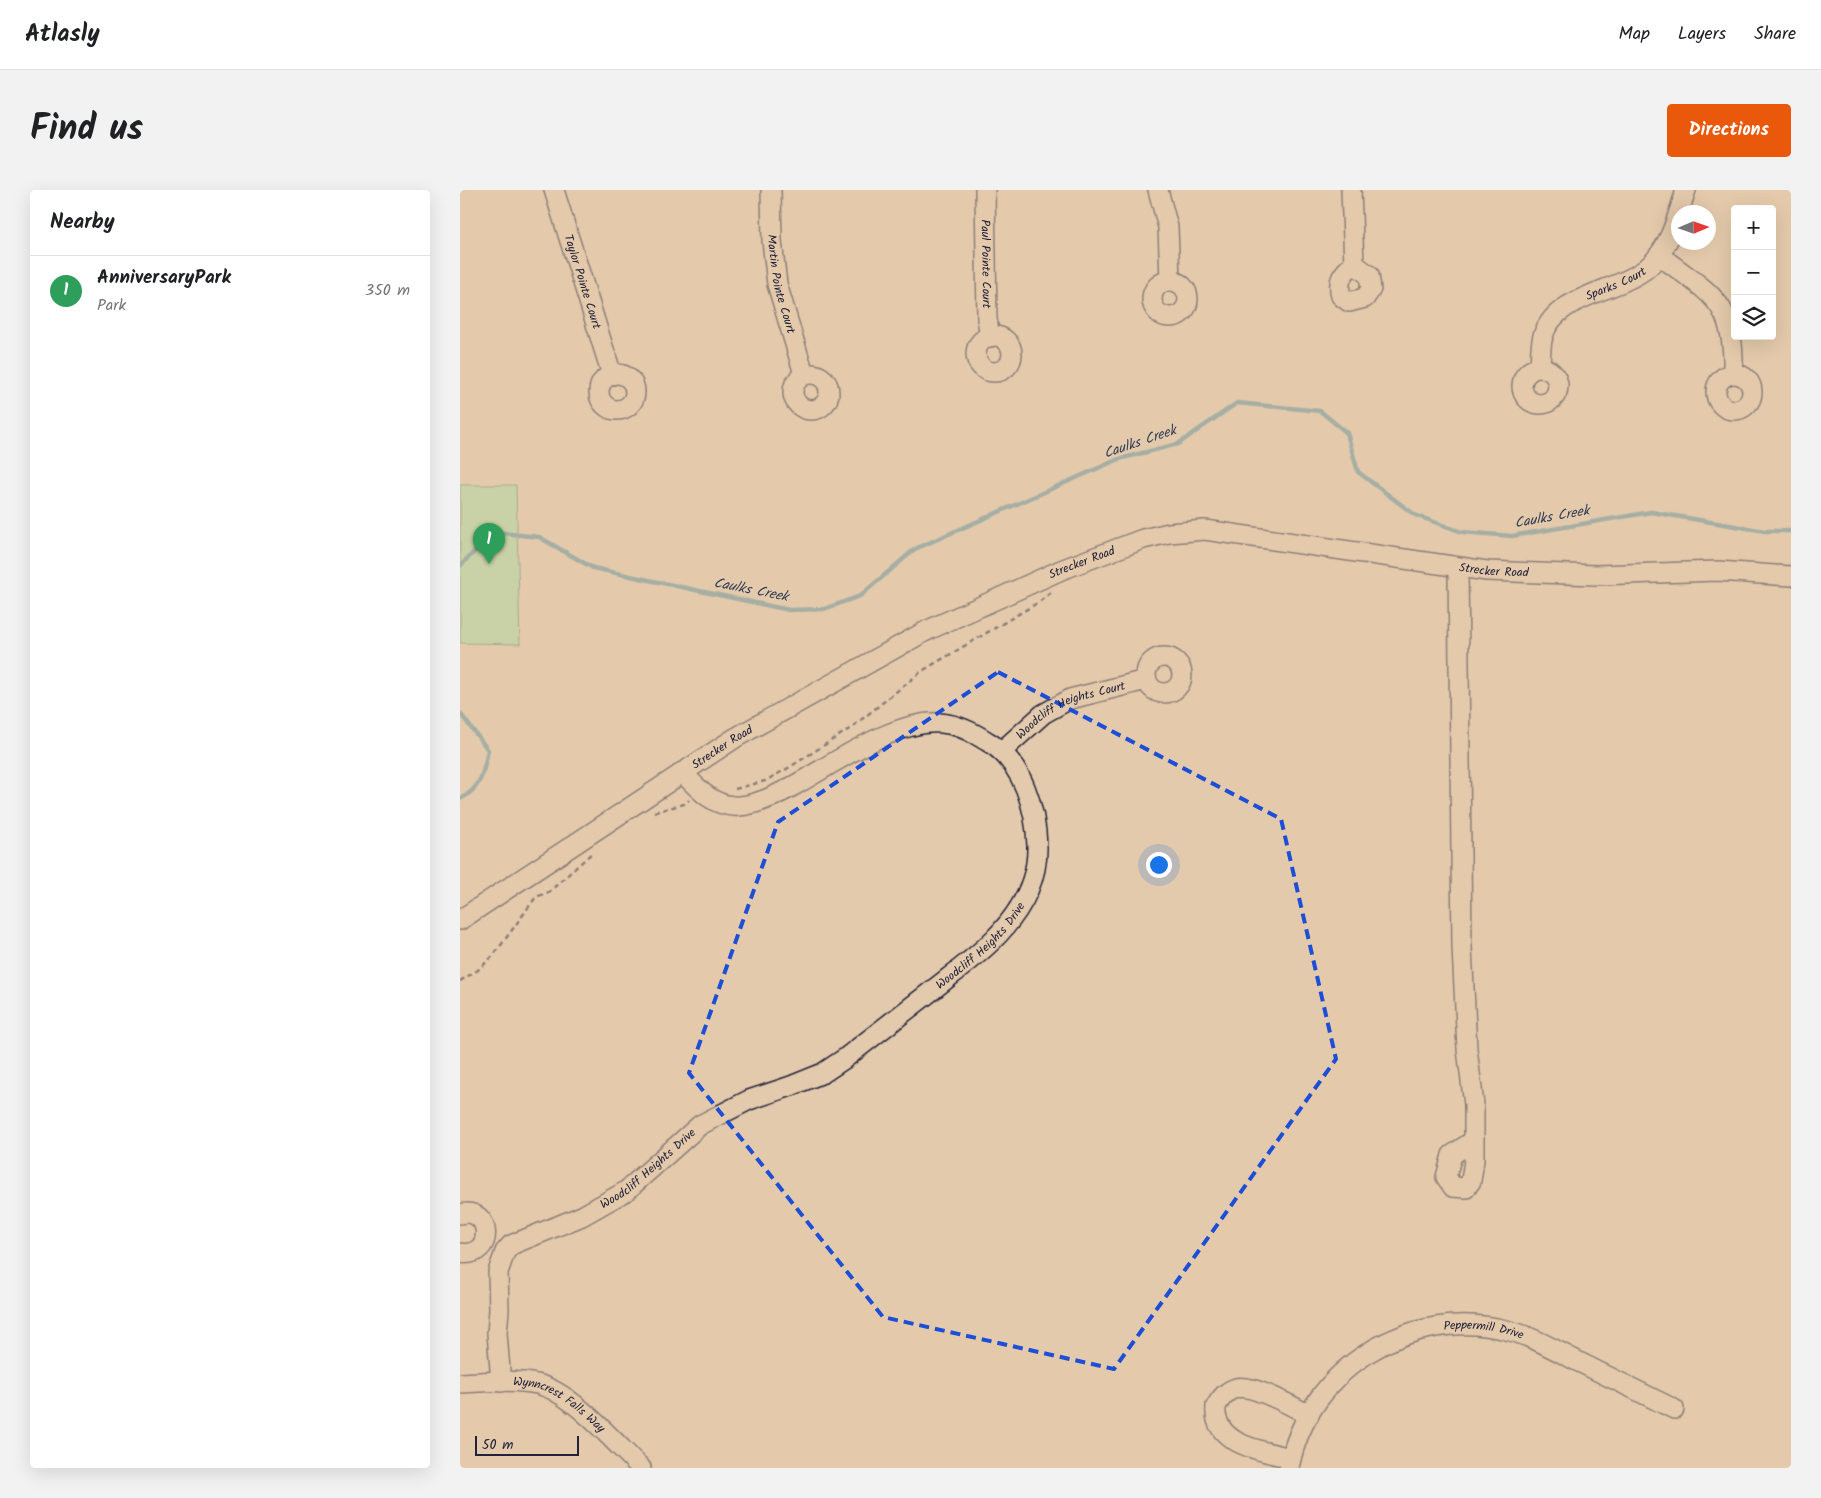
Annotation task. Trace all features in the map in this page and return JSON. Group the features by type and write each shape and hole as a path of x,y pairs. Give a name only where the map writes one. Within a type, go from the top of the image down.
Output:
{"street":[{"name":"Taylor Pointe Court","path":"554,190 612,374"},
{"name":"Martin Pointe Court","path":"771,190 772,241 777,284 804,374"},
{"name":"Paul Pointe Court","path":"985,190 987,319 990,337"},
{"path":"1158,190 1168,227 1170,280"},
{"path":"1351,190 1354,264"},
{"name":"Sparks Court","path":"1540,367 1543,336 1550,323 1561,311 1637,275 1659,255 1669,240 1686,190"},
{"path":"1659,255 1709,293 1726,314 1732,334 1733,374"},
{"name":"Strecker Road","path":"460,920 682,772 820,689 926,632 1061,570 1143,539 1169,533 1205,530 1458,568 1596,575 1718,570 1791,576"},
{"path":"1458,568 1462,947 1467,1049 1474,1105 1474,1140"},
{"name":"Woodcliff Heights Court","path":"1002,751 1043,714 1070,699 1146,680"},
{"name":"Woodcliff Heights Drive","path":"501,1261 511,1245 582,1216 626,1191 700,1125 749,1100 823,1073 844,1060 981,953 1004,929 1024,902 1032,880 1037,855 1036,829 1030,800 1018,774 1002,751 973,732 947,724 914,725 888,733 762,801 738,806 718,802 706,796 682,772"},
{"path":"460,1214 471,1214 483,1221 486,1235 482,1247 476,1251 460,1253"},
{"path":"482,1247 501,1261 498,1272 499,1310 497,1333 501,1382"},
{"name":"Peppermill Drive","path":"1308,1414 1285,1403 1244,1388 1228,1392 1216,1406 1217,1423 1225,1434 1290,1463 1308,1414 1331,1382 1350,1365 1369,1351 1386,1342 1423,1329 1470,1324 1512,1331 1544,1344 1674,1409"},
{"name":"Wynncrest Falls Way","path":"460,1383 501,1382 537,1384 556,1390 572,1401 641,1468"}],"path":[{"path":"730,790 765,781 852,728 922,671 1051,594 1061,570"},
{"path":"648,815 706,796"},
{"path":"460,981 478,970 493,956 536,897 549,892 595,851"}],"highlighted area":[{"path":"998,672 1281,819 1336,1059 1114,1369 883,1317 689,1073 778,822"}],"green space":[{"path":"460,485 516,485 520,644 460,643"}],"waterway":[{"name":"Caulks Creek","path":"460,566 494,532 539,537 593,568 789,610 824,609 860,596 915,549 1119,459 1178,444 1237,403 1320,411 1347,433 1358,472 1415,515 1462,532 1512,536 1651,512 1765,531 1791,531"},
{"name":"Caulks Creek","path":"460,713 488,750 483,772 477,785 460,799"}],"place":[{"name":"AnniversaryPark","path":"489,564"}]}
